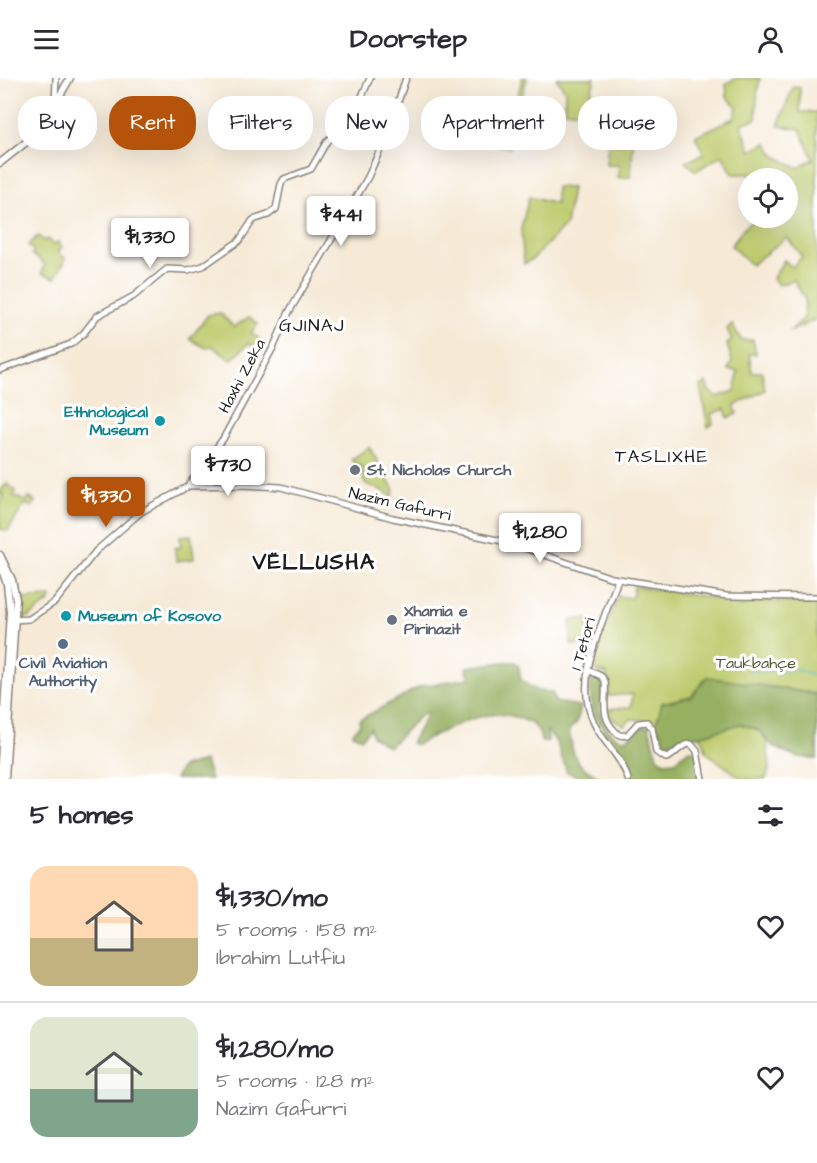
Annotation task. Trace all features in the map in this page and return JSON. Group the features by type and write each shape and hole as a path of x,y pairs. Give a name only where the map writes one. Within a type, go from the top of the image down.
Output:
{"main road":[{"path":"59,96 70,78"},
{"path":"0,163 18,149"},
{"path":"0,555 12,580 16,599 0,778"},
{"path":"0,564 10,599 13,620"},
{"path":"5,779 6,711"}],"street":[{"path":"55,96 56,78"},
{"path":"0,370 71,344 83,334 97,316 134,296 167,269 181,271 198,268 239,241 253,220 273,213 278,205 284,179 288,176 306,173 314,166 327,141 352,119 370,78"},
{"name":"Haxhi Zeka","path":"187,487 231,425 274,346 289,312 362,188 389,129 406,78"},
{"name":"Nazim Gafurri","path":"187,487 211,485 281,487 386,517 507,542 536,550 599,575 618,579 727,596 817,597"},
{"path":"13,620 29,618 55,602 96,551 141,512 187,487"},
{"name":"1 Tetori","path":"618,579 588,670 588,695 593,722 623,765 628,779"},
{"path":"588,670 601,676 605,681 605,715 610,727 617,734 627,735 638,723 647,722 652,728 656,752 666,758 684,745 691,744 697,751 702,779"}],"green space":[{"path":"522,78 527,78 522,96 518,96"},
{"path":"556,78 595,78 590,96 578,96 578,112 566,110 565,90"},
{"path":"736,78 760,78 756,119 741,124 751,151 767,143 775,156 798,168 738,168 738,174 733,174 722,155 696,171 685,162 704,154 695,136 734,118 737,107 727,97 726,84"},
{"path":"793,87 800,88 800,112 817,112 817,319 789,332 804,318 805,299 794,280 778,285 773,278 784,260 792,267 802,257 787,237 751,265 731,246 743,229 798,228 798,168 813,159 800,129 778,126"},
{"path":"608,150 633,150 631,177 618,178 619,165 606,165"},
{"path":"556,187 572,188 566,225 534,258 524,264 521,229 529,197 556,204"},
{"path":"38,236 45,241 48,239 53,245 58,242 62,247 58,252 66,259 55,278 42,273 45,264 32,254 34,251 28,245"},
{"path":"220,313 234,327 249,317 258,324 251,333 260,339 254,347 249,343 231,360 212,346 206,348 190,339 208,315"},
{"path":"732,324 741,340 753,340 756,354 749,354 752,372 762,372 765,390 734,406 737,413 728,418 725,409 711,414 713,424 708,427 700,386 707,383 708,390 717,397 735,391 738,371 728,370 732,361 727,344 732,340 727,329"},
{"path":"369,447 394,490 392,497 364,483 362,467 351,460"},
{"path":"7,484 16,491 14,496 25,501 29,498 35,501 32,507 25,504 8,531 0,529 0,502 3,494 0,494 0,491"},
{"path":"191,535 194,559 176,561 175,548 181,547 180,536"},
{"name":"Taukbahçe","path":"634,586 722,599 817,603 817,759 790,754 777,748 766,739 770,766 766,779 742,779 706,752 700,736 685,736 667,744 655,724 651,722 631,719 624,725 610,717 608,709 631,707 633,694 608,696 609,684 606,673 599,672 591,666 618,596 632,598"},
{"path":"51,597 50,601 29,617 21,619 20,599"},
{"path":"588,619 589,644 571,645 570,620"},
{"path":"515,662 519,667 521,680 537,691 552,692 555,702 581,706 577,722 569,730 574,755 581,765 602,779 585,779 567,772 557,745 547,731 548,741 541,742 539,731 535,727 522,719 508,715 495,714 473,719 416,745 411,743 427,714 421,715 389,747 372,736 370,728 362,738 352,734 360,724 359,720 421,686 470,678 466,667"},
{"path":"707,677 817,694 817,759 797,757 771,745 758,730 740,724 700,736 685,736 667,744 656,724 662,703 691,696"},
{"path":"598,679 603,686 601,715 612,734 626,739 640,727 649,726 657,756 664,762 675,761 689,750 697,751 701,779 631,779 626,766 593,709 590,696 591,681"},
{"path":"205,761 211,779 175,779 182,767"}],"waterway":[{"path":"748,671 798,670 817,677"}],"place":[{"name":"Ethnological Museum","path":"160,421"},
{"name":"St. Nicholas Church","path":"355,470"},
{"name":"Museum of Kosovo","path":"66,616"},
{"name":"Xhamia e Pirinazit","path":"392,620"},
{"name":"Civil Aviation Authority","path":"63,644"}],"district":[{"name":"GJINAJ","path":"312,325"},
{"name":"TASLIXHE","path":"662,456"},
{"name":"VËLLUSHA","path":"314,562"}]}
